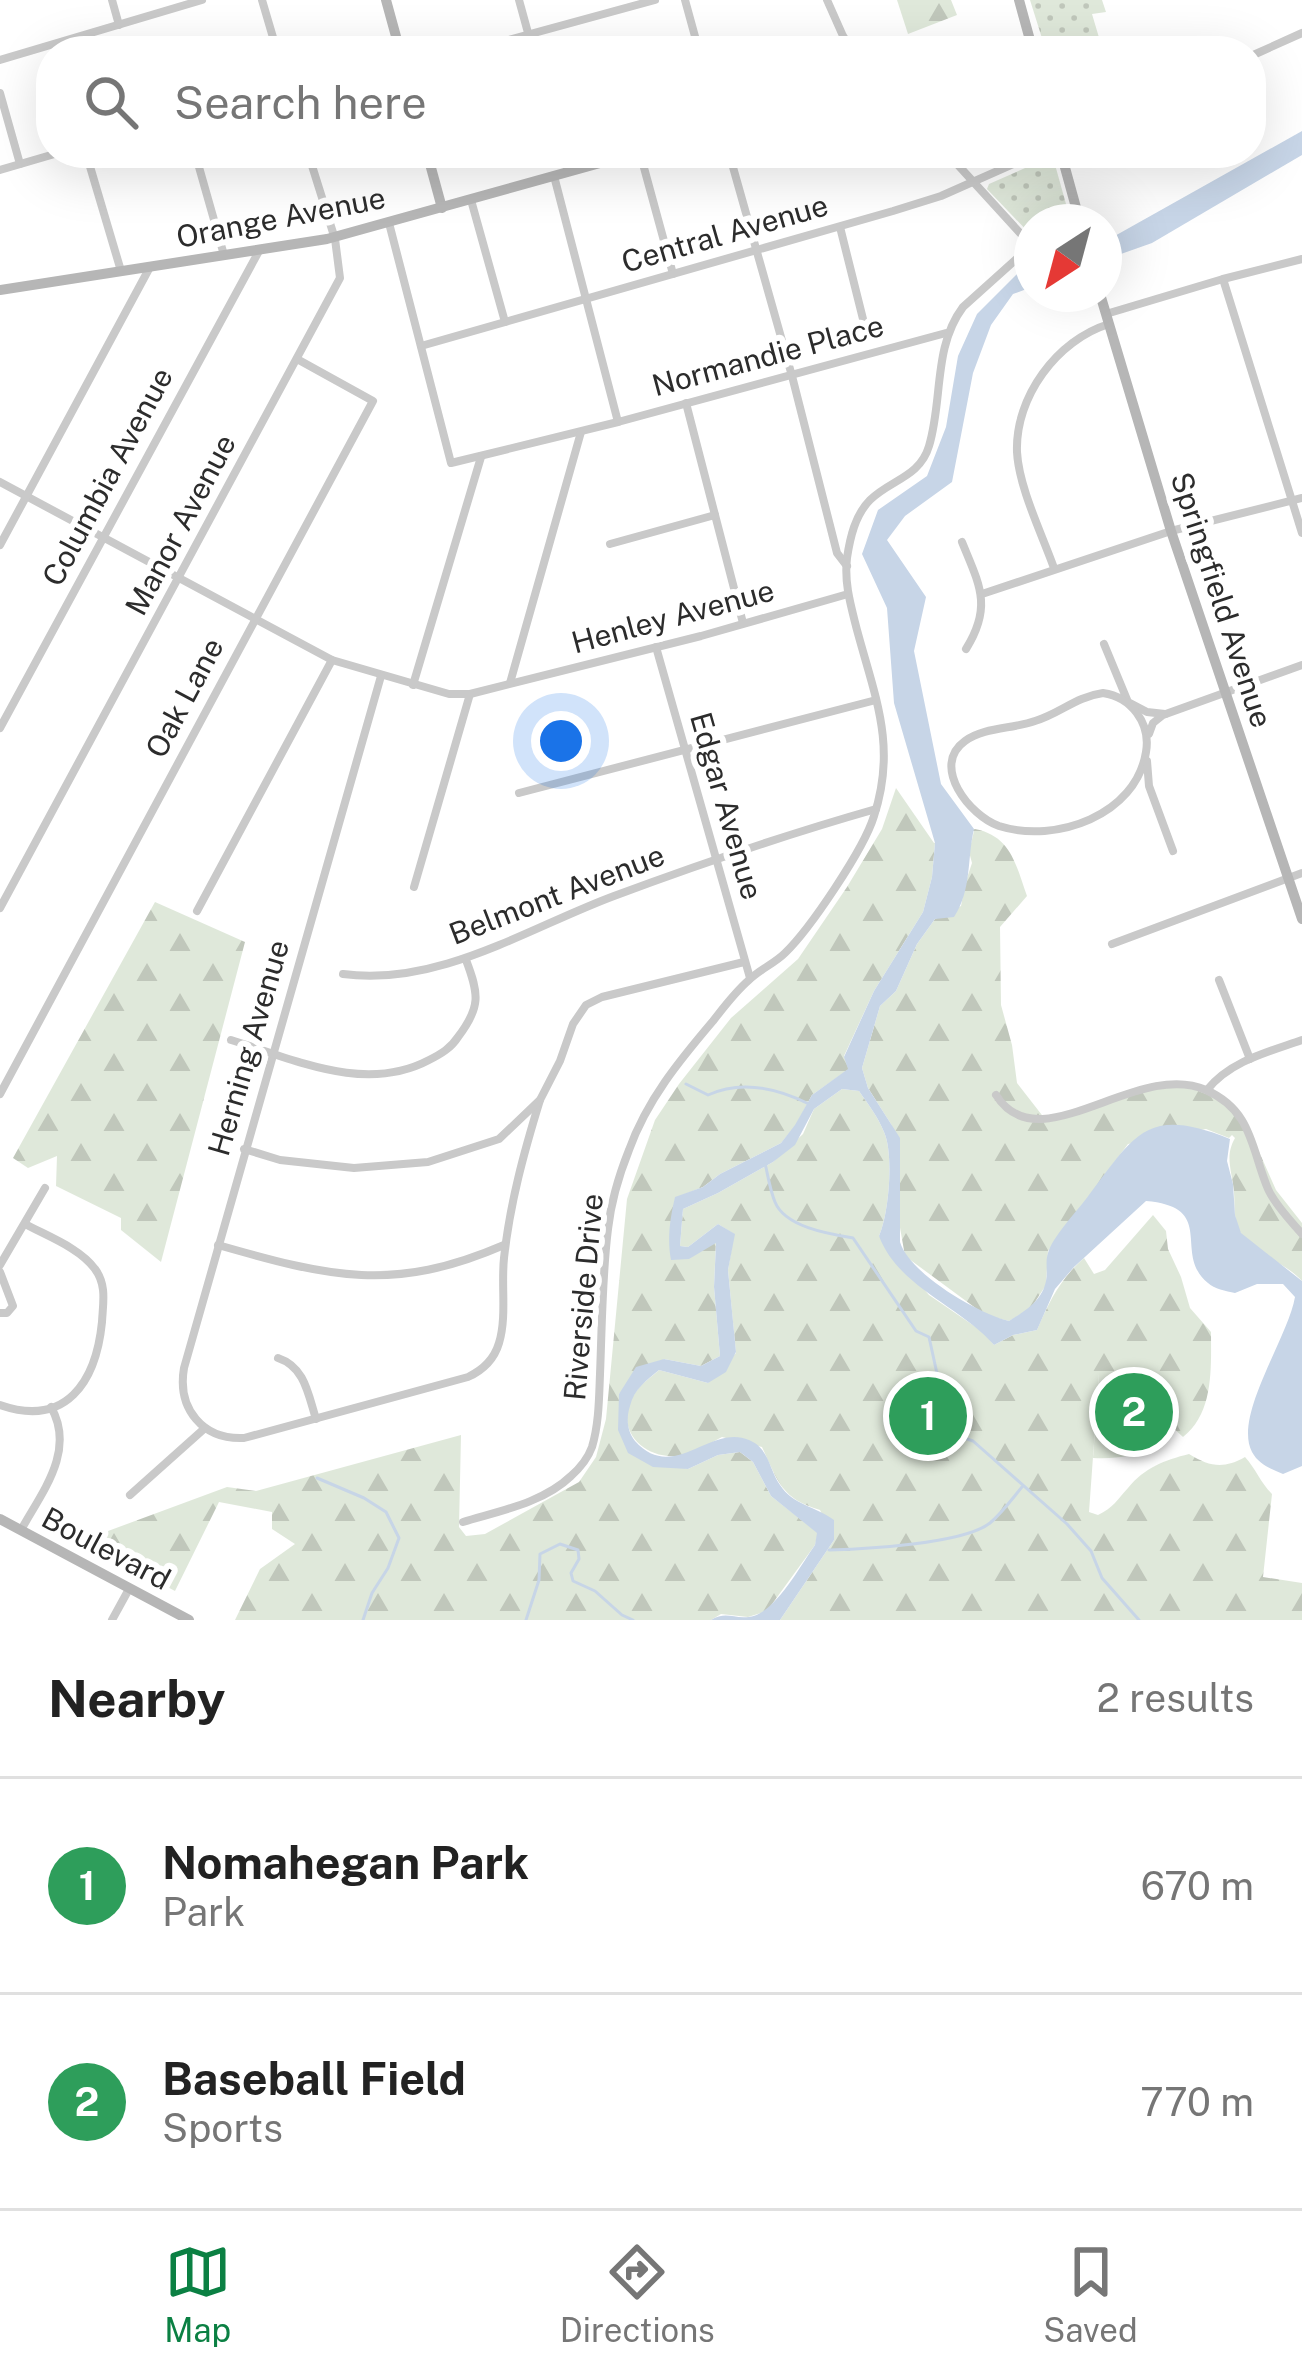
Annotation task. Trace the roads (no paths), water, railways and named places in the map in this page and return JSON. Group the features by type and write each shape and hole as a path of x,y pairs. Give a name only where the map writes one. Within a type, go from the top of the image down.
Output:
{"street":[{"path":"112,0 119,25"},
{"path":"82,36 202,0"},
{"path":"262,0 273,36"},
{"path":"386,0 396,36"},
{"path":"519,0 529,34"},
{"path":"685,0 695,36"},
{"path":"827,0 843,36"},
{"path":"1019,0 1029,36"},
{"path":"522,36 650,1"},
{"path":"1266,49 1302,33"},
{"path":"0,60 36,49"},
{"path":"0,93 20,164"},
{"path":"0,170 36,159"},
{"path":"90,168 121,272"},
{"path":"199,168 224,255"},
{"name":"Manor Avenue","path":"0,908 340,278 334,237 313,168"},
{"path":"431,168 442,208"},
{"path":"567,168 568,172"},
{"name":"Orange Avenue","path":"0,290 334,237 583,168"},
{"path":"642,168 673,274"},
{"path":"733,168 837,553 847,566"},
{"path":"961,168 1014,226"},
{"name":"Central Avenue","path":"421,346 840,227 941,196 1004,168"},
{"path":"1065,168 1075,204"},
{"path":"554,176 617,422"},
{"path":"471,200 505,322"},
{"path":"389,223 451,463 481,455"},
{"path":"840,227 867,335"},
{"name":"Columbia Avenue","path":"0,728 260,250"},
{"path":"1054,568 1019,467 1025,408 1037,381 1061,353 1108,319 1223,279 1302,259"},
{"path":"948,332 963,307 1014,260"},
{"path":"0,544 150,267"},
{"path":"1223,279 1302,533"},
{"name":"Springfield Avenue","path":"1106,312 1171,531 1302,920"},
{"name":"Normandie Place","path":"481,455 948,332"},
{"name":"Riverside Drive","path":"463,1522 552,1490 581,1467 590,1451 598,1412 607,1234 621,1172 638,1126 662,1085 750,978 796,940 856,853 876,809 885,733 848,594 847,566 861,511 915,470 926,454 948,332"},
{"name":"Oak Lane","path":"0,1094 373,401 297,359"},
{"path":"686,403 743,623"},
{"path":"509,684 582,430"},
{"path":"413,685 481,455"},
{"path":"0,482 332,660 449,694 470,694 414,887"},
{"path":"982,594 1171,531 1302,498"},
{"path":"610,544 715,515"},
{"path":"962,542 982,594 979,624 966,649"},
{"name":"Henley Avenue","path":"470,694 848,594"},
{"path":"1104,644 1128,703 1141,719 1148,740 1149,786 1173,851"},
{"name":"Edgar Avenue","path":"656,647 750,978"},
{"path":"196,911 332,660"},
{"path":"1166,714 1147,712 1115,695 1083,696 1042,719 970,738 952,757 951,770 958,788 981,816 999,826 1042,830 1079,823 1110,809 1130,790 1143,766 1154,723 1166,714 1302,665"},
{"name":"Herning Avenue","path":"205,1428 188,1408 182,1380 381,676"},
{"path":"519,793 876,700"},
{"name":"Belmont Avenue","path":"343,974 397,973 466,960 610,898 794,832 876,809"},
{"path":"1112,944 1302,873"},
{"path":"231,1040 360,1076 401,1072 452,1046 474,1012 477,989 466,960"},
{"path":"130,1496 205,1428 223,1437 244,1438 468,1377 486,1365 501,1336 506,1245 520,1165 540,1100 573,1024 593,1001 744,962"},
{"path":"1219,980 1250,1059"},
{"path":"1207,1090 1225,1072 1302,1040"},
{"path":"996,1095 1013,1113 1045,1119 1148,1086 1181,1084 1207,1090 1238,1113 1249,1129 1269,1192 1302,1234"},
{"path":"244,1149 298,1163 354,1168 428,1162 499,1139 540,1100"},
{"path":"0,1313 13,1306 0,1269 45,1188"},
{"path":"0,1405 34,1411 51,1407 78,1390 92,1371 99,1349 104,1293 94,1267 25,1223"},
{"path":"218,1245 316,1272 380,1276 445,1267 506,1245"},
{"path":"278,1358 301,1374 316,1419"},
{"path":"20,1530 60,1454 61,1430 51,1407"},
{"name":"Boulevard","path":"0,1519 189,1620"},
{"path":"112,1620 129,1588"}],"water":[{"path":"1302,131 1302,155 1152,243 1122,254 1122,232 1236,168 1266,168 1266,151"},
{"path":"1014,277 1014,294 991,325 973,373 952,482 905,516 887,540 926,597 914,651 941,784 974,829 960,907 954,917 935,919 917,944 896,991 880,1006 862,1068 868,1088 900,1138 900,1242 930,1279 980,1310 1009,1321 1041,1294 1054,1240 1117,1158 1144,1132 1179,1125 1230,1139 1227,1161 1241,1233 1302,1281 1302,1466 1283,1474 1266,1466 1252,1452 1248,1437 1255,1398 1295,1297 1283,1284 1257,1284 1235,1293 1211,1285 1193,1259 1188,1222 1181,1212 1146,1201 1055,1289 1037,1330 994,1345 915,1283 888,1254 879,1236 889,1184 887,1142 859,1091 842,1089 814,1109 795,1145 773,1162 683,1209 680,1246 688,1247 718,1224 735,1234 728,1270 736,1352 726,1372 708,1383 659,1370 638,1390 629,1411 635,1441 649,1453 664,1457 720,1439 749,1440 765,1454 785,1492 834,1520 834,1540 780,1620 711,1620 749,1617 768,1607 815,1545 817,1533 771,1496 753,1462 740,1452 718,1455 688,1469 653,1467 628,1453 618,1430 619,1394 636,1367 664,1359 701,1366 720,1356 716,1243 689,1259 671,1260 675,1197 703,1187 781,1143 812,1095 848,1069 844,1057 874,991 923,912 935,843 894,703 887,608 862,554 878,510 927,476 946,427 958,356 977,314"}],"waterway":[{"path":"686,1084 708,1095 759,1088 809,1104"},
{"path":"765,1163 780,1211 809,1228 853,1238 916,1331 929,1337 943,1401 939,1418 953,1434 973,1441 1067,1524 1091,1551 1102,1578 1139,1620"},
{"path":"317,1478 386,1512 399,1538 363,1620"},
{"path":"829,1550 959,1536 990,1523 1022,1487"},
{"path":"526,1620 539,1580 540,1554 560,1544 578,1550 573,1581 595,1591 633,1620"}],"place":[{"name":"Baseball Field","path":"1134,1412"},
{"name":"Nomahegan Park","path":"928,1416"}]}
